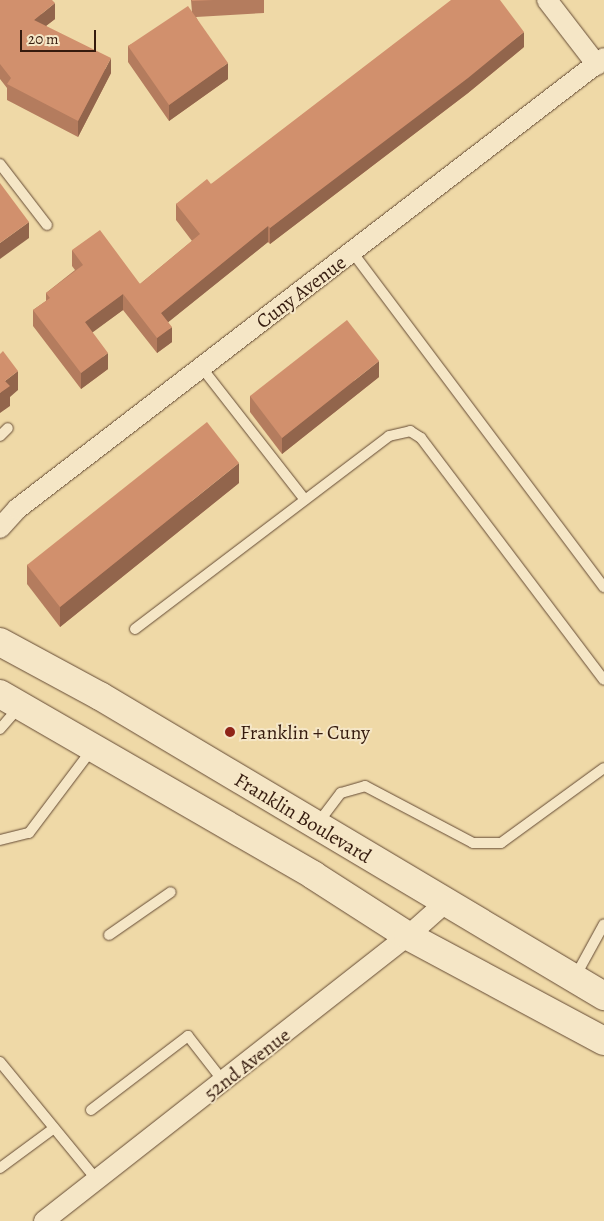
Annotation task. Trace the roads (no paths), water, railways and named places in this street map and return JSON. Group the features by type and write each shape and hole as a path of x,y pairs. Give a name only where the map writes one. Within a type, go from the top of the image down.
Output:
{"main road":[{"name":"Franklin Boulevard","path":"0,642 100,696 315,826 604,996"},
{"path":"10,699 313,875 408,936 604,1041"}],"street":[{"path":"547,0 602,66"},
{"name":"Cuny Avenue","path":"0,528 17,509 602,66"},
{"name":"52nd Avenue","path":"44,1221 224,1082 408,936 446,902"}],"lane":[{"path":"0,164 47,225"},
{"path":"353,253 604,587"},
{"path":"202,368 305,500"},
{"path":"0,436 8,428"},
{"path":"135,629 389,436 410,431 421,438 604,680"},
{"path":"0,729 10,699"},
{"path":"0,840 28,833 94,747"},
{"path":"315,826 341,793 365,786 474,843 500,842 604,768"},
{"path":"109,935 171,892"},
{"path":"574,978 604,924"},
{"path":"91,1110 188,1036 224,1082"},
{"path":"0,1062 97,1180"},
{"path":"0,1168 54,1128"}],"place":[{"name":"Franklin + Cuny","path":"230,732"}]}
